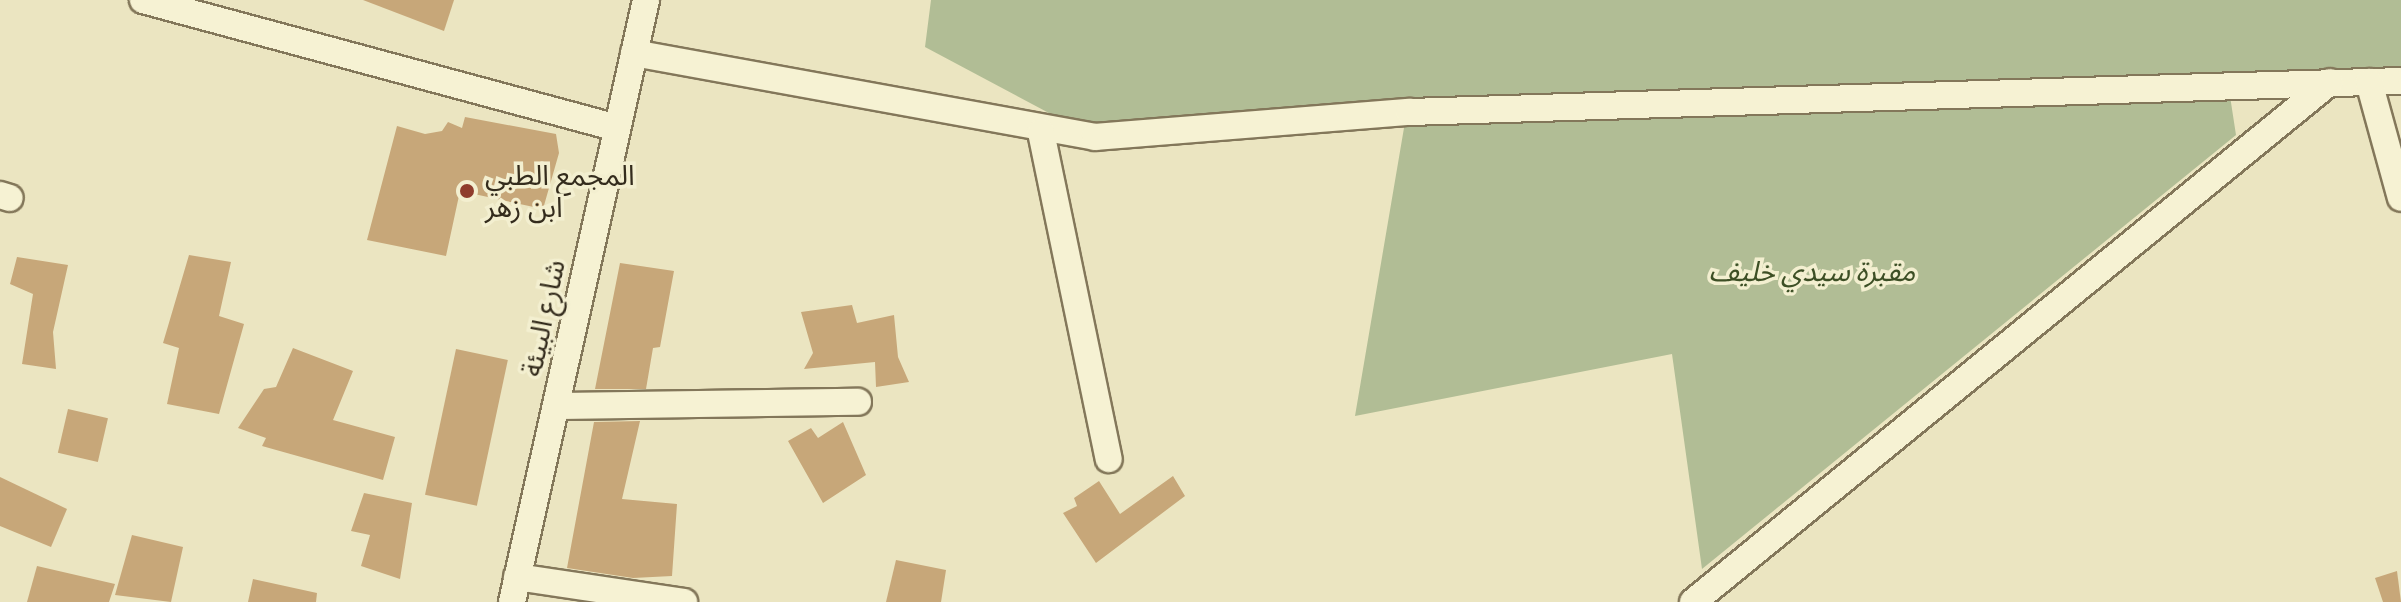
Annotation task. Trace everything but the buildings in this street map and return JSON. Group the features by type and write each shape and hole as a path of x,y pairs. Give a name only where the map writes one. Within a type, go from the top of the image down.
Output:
{"street":[{"path":"143,0 617,128"},
{"name":"شارع البيئة","path":"514,590 646,0"},
{"path":"634,53 1041,132 1095,137 1409,112 2401,81"},
{"path":"1693,602 2330,82"},
{"path":"2369,82 2401,198"},
{"path":"1041,132 1109,459"},
{"path":"556,406 858,402"},
{"path":"514,590 684,602"}],"green space":[{"path":"931,0 2401,0 2401,74 1514,94 1079,129 925,47"},
{"name":"مقبرة سيدي خليف","path":"2230,96 2236,135 1702,569 1672,354 1355,416 1405,122"}],"place":[{"name":"المجمع الطبي ابن زهر","path":"467,191"}]}
